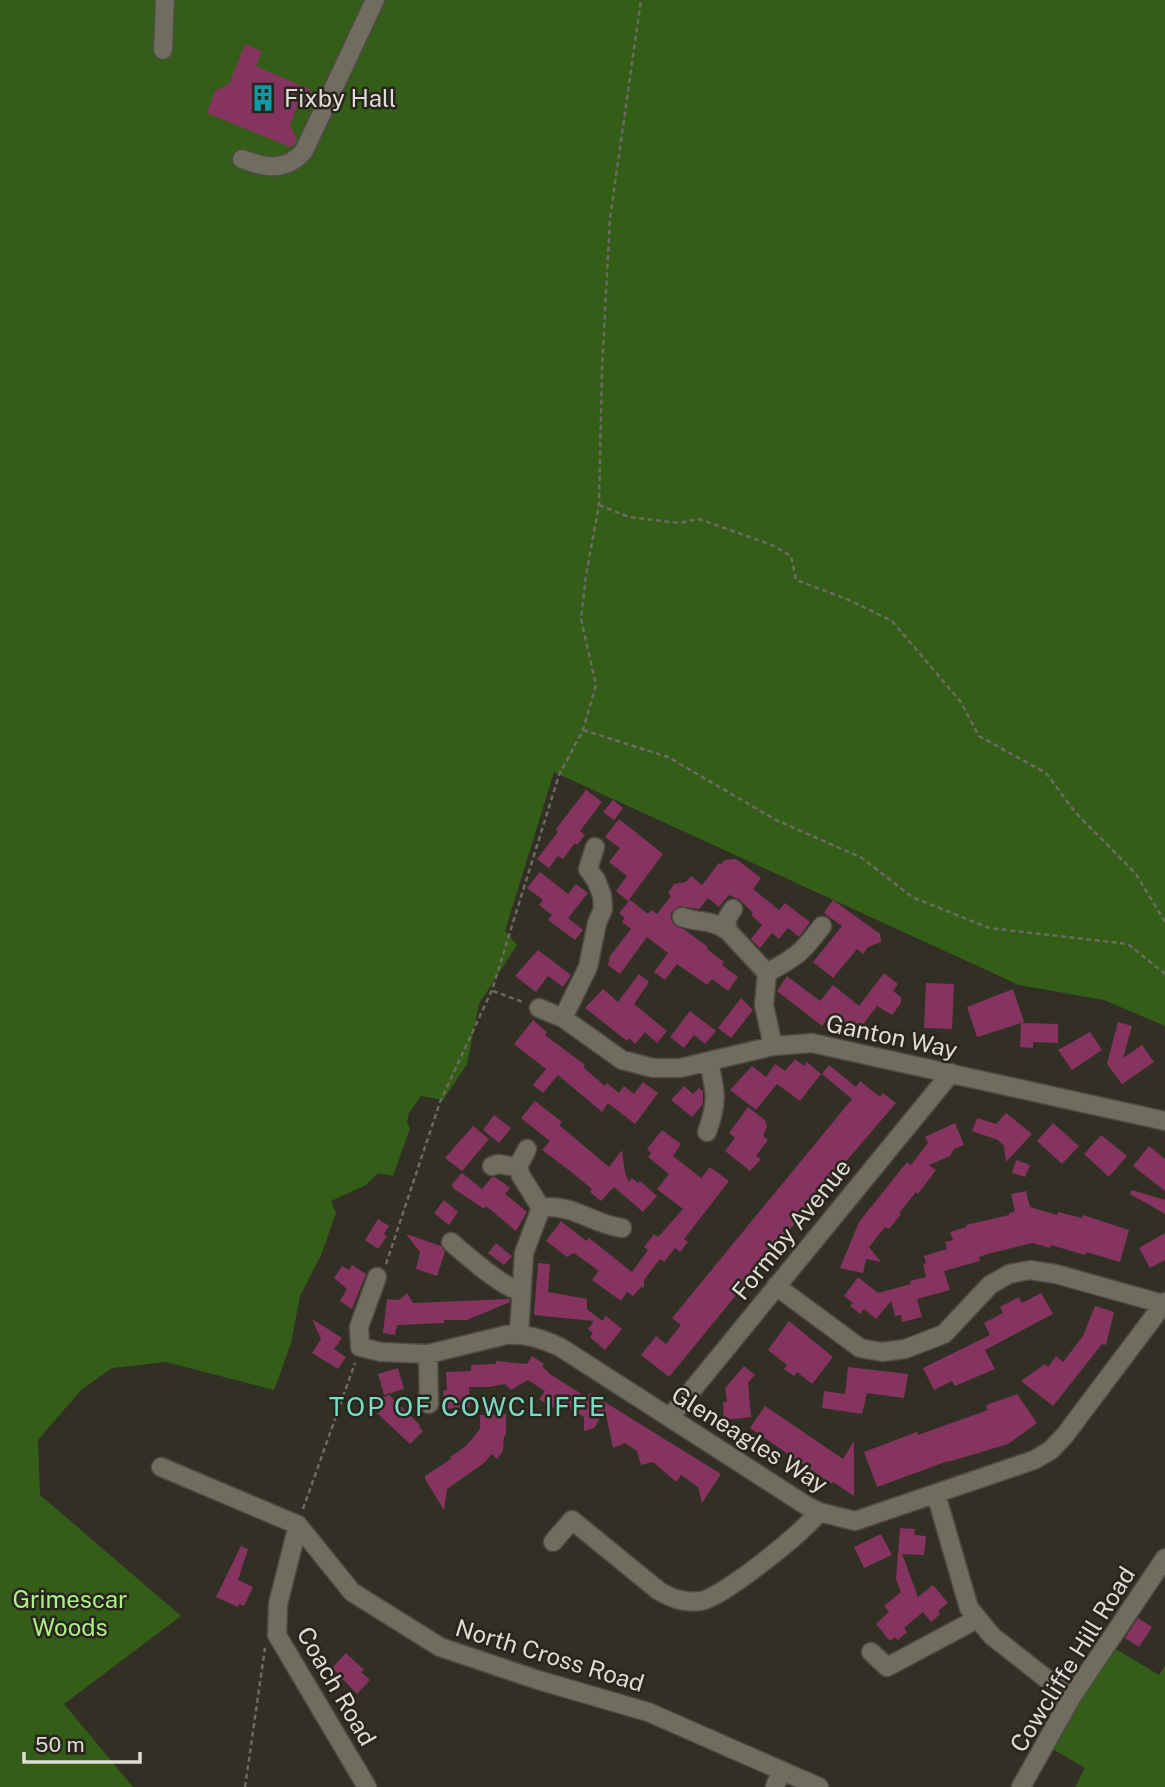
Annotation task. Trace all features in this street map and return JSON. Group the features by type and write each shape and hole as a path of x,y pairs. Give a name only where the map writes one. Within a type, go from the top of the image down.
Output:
{"street":[{"path":"163,51 165,0"},
{"path":"242,159 272,168 296,161 304,151 375,0"},
{"path":"563,1017 588,967 597,923 603,909 599,888 581,869 595,847"},
{"path":"728,931 726,920 733,909"},
{"path":"682,918 716,923 728,931 767,972 764,1005 773,1046"},
{"path":"767,972 794,959 822,926"},
{"name":"Ganton Way","path":"539,1008 563,1017 622,1060 637,1065 667,1069 773,1046 812,1043 1165,1121"},
{"path":"707,1132 716,1107 716,1091 709,1062"},
{"name":"Formby Avenue","path":"670,1417 951,1073"},
{"path":"527,1149 518,1167 541,1209"},
{"path":"492,1166 498,1164 518,1167"},
{"path":"541,1209 556,1206 596,1222 622,1228"},
{"path":"519,1334 524,1254 541,1209"},
{"path":"451,1242 512,1290 520,1291"},
{"path":"776,1286 860,1349 882,1352 905,1349 944,1334 990,1284 1009,1274 1030,1270 1056,1274 1164,1303"},
{"path":"360,1347 359,1327 377,1277"},
{"name":"Gleneagles Way","path":"360,1347 381,1352 428,1354 519,1334 542,1339 560,1347 819,1512 855,1521 1034,1460 1051,1450 1164,1303"},
{"path":"428,1354 429,1404"},
{"path":"161,1467 298,1525"},
{"path":"936,1494 969,1608 976,1619 992,1636 1071,1698"},
{"path":"553,1542 572,1520 659,1591 684,1602 701,1601 720,1593 803,1529 819,1512"},
{"name":"Coach Road","path":"298,1525 278,1604 277,1635 367,1787"},
{"name":"North Cross Road","path":"298,1525 352,1592 440,1647 538,1680 648,1712 778,1779 819,1787"},
{"name":"Cowcliffe Hill Road","path":"1021,1787 1071,1698 1165,1558"},
{"path":"871,1652 887,1667 976,1619"}],"path":[{"path":"377,1277 382,1275 440,1102 492,990 559,775 583,730 596,685 581,619 599,506 602,368 610,218 641,0"},
{"path":"599,506 629,517 679,523 699,519 772,545 791,556 796,580 849,600 892,621 960,701 979,736 1046,773 1075,812 1136,874 1165,922"},
{"path":"583,730 668,757 776,820 862,858 912,897 989,928 1128,944 1165,974"},
{"path":"492,990 539,1008"},
{"path":"298,1525 360,1347"},
{"path":"245,1787 265,1646 277,1635"}],"green space":[{"name":"Grimescar Woods","path":"0,0 1165,0 1165,1026 1104,1000 1019,985 554,772 505,931 517,945 479,1004 467,1064 443,1100 421,1096 409,1113 407,1122 410,1128 393,1176 378,1173 366,1185 331,1201 336,1213 321,1255 300,1296 291,1343 274,1390 166,1362 112,1368 81,1390 38,1440 40,1495 181,1616 64,1704 133,1787 0,1787"},
{"path":"1114,1648 1159,1675 1165,1666 1165,1787 1075,1787 1085,1768 1051,1748"}],"building":[{"name":"Fixby Hall","path":"245,44 262,51 256,66 309,89 313,94 312,101 297,107 290,126 297,139 290,147 207,113 215,91 229,84"},
{"path":"586,790 602,802 580,831 585,835 577,845 575,843 563,859 558,856 549,868 537,859"},
{"path":"613,800 623,808 614,820 603,812"},
{"path":"619,819 663,854 628,901 616,891 627,876 609,862 620,848 605,837"},
{"path":"736,859 761,878 753,889 779,910 785,903 810,922 799,937 788,928 779,939 772,933 760,948 751,939 762,925 740,900 729,895 719,907 708,898 699,909 679,906 671,913 671,919 674,925 708,947 707,949 724,962 722,965 738,977 728,991 712,979 707,985 677,964 665,980 654,972 668,953 647,937 620,974 608,965 610,956 631,929 622,922 625,918 619,913 630,900 648,914 651,910 657,914 671,896 668,893 674,884 686,882 691,876 702,885 719,863"},
{"path":"540,872 568,894 576,884 588,893 568,918 583,930 575,940 548,920 552,915 539,905 543,900 527,888"},
{"path":"833,900 880,934 881,942 868,947 863,954 857,949 833,978 813,962 842,926 824,913"},
{"path":"538,950 571,975 563,987 548,976 536,992 515,976"},
{"path":"884,973 898,984 893,991 901,997 901,1003 892,1015 877,1006 857,1032 844,1022 841,1025 830,1016 822,1026 777,991 787,976 820,1001 833,985 859,1006"},
{"path":"639,974 649,982 634,1004 667,1031 657,1043 645,1032 635,1044 629,1038 627,1041 585,1008 603,989 618,1002"},
{"path":"926,983 954,984 952,1029 924,1028"},
{"path":"1013,989 1024,1022 977,1037 967,1007"},
{"path":"741,998 753,1010 731,1038 718,1028"},
{"path":"690,1011 716,1031 705,1044 694,1035 684,1048 670,1037"},
{"path":"533,1020 547,1032 545,1035 585,1065 583,1067 605,1086 607,1083 619,1093 624,1086 634,1094 643,1082 658,1093 635,1124 608,1103 602,1112 558,1075 543,1093 533,1085 546,1069 514,1044"},
{"path":"1118,1022 1132,1026 1123,1058 1142,1045 1154,1062 1122,1084 1107,1064"},
{"path":"1021,1023 1058,1024 1058,1043 1033,1042 1033,1048 1020,1047"},
{"path":"1090,1032 1102,1050 1072,1070 1058,1050"},
{"path":"795,1059 804,1066 807,1062 821,1074 800,1101 777,1084 756,1110 730,1090 752,1066 766,1077 775,1064 785,1071"},
{"path":"829,1065 856,1087 860,1081 880,1097 883,1093 896,1103 669,1377 641,1355 656,1336 666,1344 681,1325 672,1318 852,1099 822,1074"},
{"path":"684,1086 693,1094 699,1088 703,1091 703,1104 692,1117 671,1100"},
{"path":"535,1101 562,1122 559,1125 609,1167 622,1150 629,1182 632,1178 638,1183 640,1181 657,1196 643,1212 614,1187 601,1201 590,1192 592,1189 542,1150 550,1141 521,1118"},
{"path":"748,1107 765,1120 767,1126 763,1136 768,1140 756,1156 761,1159 750,1171 725,1151 735,1138 729,1133"},
{"path":"1006,1113 1032,1134 1006,1162 1004,1146 998,1140 972,1131 977,1118 996,1124"},
{"path":"494,1115 511,1128 499,1143 483,1130"},
{"path":"955,1123 964,1145 954,1149 950,1156 929,1165 936,1170 899,1213 901,1214 889,1229 885,1227 869,1247 881,1262 866,1259 863,1273 840,1268 859,1222 907,1162 911,1165 928,1143 925,1137"},
{"path":"1053,1123 1079,1146 1062,1164 1037,1141"},
{"path":"473,1126 489,1139 462,1171 445,1158"},
{"path":"662,1130 681,1144 673,1156 701,1178 710,1167 729,1181 684,1239 688,1242 680,1252 675,1248 664,1262 660,1259 644,1280 644,1287 633,1296 627,1292 621,1301 592,1280 599,1271 574,1253 567,1257 546,1241 561,1221 586,1241 589,1238 632,1272 648,1250 644,1247 654,1234 658,1237 683,1209 657,1189 669,1174 648,1157 651,1153 647,1149"},
{"path":"1101,1135 1127,1156 1109,1177 1084,1154"},
{"path":"1149,1146 1165,1159 1165,1191 1133,1166"},
{"path":"1016,1160 1030,1165 1025,1177 1012,1173"},
{"path":"462,1173 482,1189 492,1177 510,1188 505,1194 527,1212 516,1231 486,1206 484,1209 453,1188 452,1184"},
{"path":"1132,1190 1165,1200 1165,1214 1130,1194"},
{"path":"1026,1191 1030,1207 1057,1215 1058,1212 1082,1218 1083,1215 1129,1230 1120,1262 1086,1252 1085,1255 1033,1243 987,1254 979,1257 980,1261 944,1271 950,1290 917,1299 922,1317 902,1322 901,1315 895,1316 891,1301 876,1319 864,1309 860,1314 850,1306 853,1303 844,1296 858,1277 878,1293 926,1277 924,1256 947,1249 945,1242 953,1240 950,1232 967,1227 966,1225 1009,1215 1015,1211 1011,1194"},
{"path":"444,1200 458,1212 449,1225 434,1213"},
{"path":"378,1219 389,1226 384,1234 387,1236 378,1249 365,1240"},
{"path":"1165,1233 1165,1260 1150,1268 1139,1248"},
{"path":"406,1234 441,1246 445,1252 437,1276 416,1269 420,1252"},
{"path":"496,1243 512,1256 504,1265 488,1253"},
{"path":"538,1263 550,1264 548,1292 587,1299 587,1309 602,1321 606,1316 622,1329 605,1350 590,1337 593,1333 588,1329 594,1321 534,1315"},
{"path":"352,1265 366,1274 352,1309 340,1301 347,1289 334,1278 342,1266 349,1270"},
{"path":"407,1293 413,1303 509,1299 510,1302 467,1320 397,1325 395,1335 383,1333 387,1299 399,1300"},
{"path":"1041,1293 1053,1314 985,1350 995,1369 955,1386 952,1381 934,1390 923,1368 990,1335 984,1323 1003,1313 1000,1307 1019,1297 1022,1303"},
{"path":"1095,1306 1114,1312 1106,1345 1102,1344 1053,1406 1021,1381 1045,1364 1048,1367 1056,1356 1063,1362 1083,1336"},
{"path":"312,1319 342,1338 334,1349 346,1357 338,1369 312,1353 321,1339"},
{"path":"789,1321 833,1357 812,1384 797,1372 794,1376 784,1369 787,1365 768,1350"},
{"path":"532,1356 544,1364 542,1366 550,1374 586,1397 590,1393 721,1474 702,1503 698,1487 681,1475 676,1482 653,1462 641,1465 637,1451 625,1443 613,1448 605,1410 594,1428 584,1431 584,1417 561,1403 556,1410 539,1399 545,1391 528,1380 511,1390 505,1384 469,1387 470,1407 445,1409 443,1391 447,1390 446,1372 471,1371 471,1365 496,1364 496,1361 527,1364"},
{"path":"744,1366 755,1375 748,1383 751,1417 724,1420 723,1402 727,1402 725,1388"},
{"path":"848,1367 908,1374 904,1398 867,1393 862,1414 822,1408 824,1391 845,1394"},
{"path":"398,1368 404,1389 384,1395 378,1374"},
{"path":"1017,1394 1037,1423 1008,1444 948,1461 877,1487 864,1452 988,1410 986,1405"},
{"path":"389,1395 423,1431 410,1444 377,1413 380,1412 376,1400"},
{"path":"765,1406 843,1459 854,1441 854,1496 750,1428"},
{"path":"506,1414 503,1451 497,1459 492,1454 484,1463 447,1489 444,1510 425,1476 466,1446 480,1429 480,1415"},
{"path":"900,1528 915,1529 914,1535 926,1536 924,1555 902,1554 918,1597 933,1585 948,1603 938,1611 940,1614 931,1622 923,1612 904,1628 907,1632 898,1640 895,1637 890,1641 876,1624 889,1612 884,1606 901,1592 896,1579"},
{"path":"881,1534 892,1555 864,1568 854,1547"},
{"path":"241,1546 248,1549 238,1580 253,1587 244,1606 239,1604 238,1607 216,1597"},
{"path":"1138,1618 1152,1627 1139,1647 1125,1638"},
{"path":"346,1653 364,1670 361,1672 370,1680 357,1694 332,1668"}],"place":[{"name":"Fixby Hall","path":"263,98"}],"district":[{"name":"TOP OF COWCLIFFE","path":"468,1406"}]}
